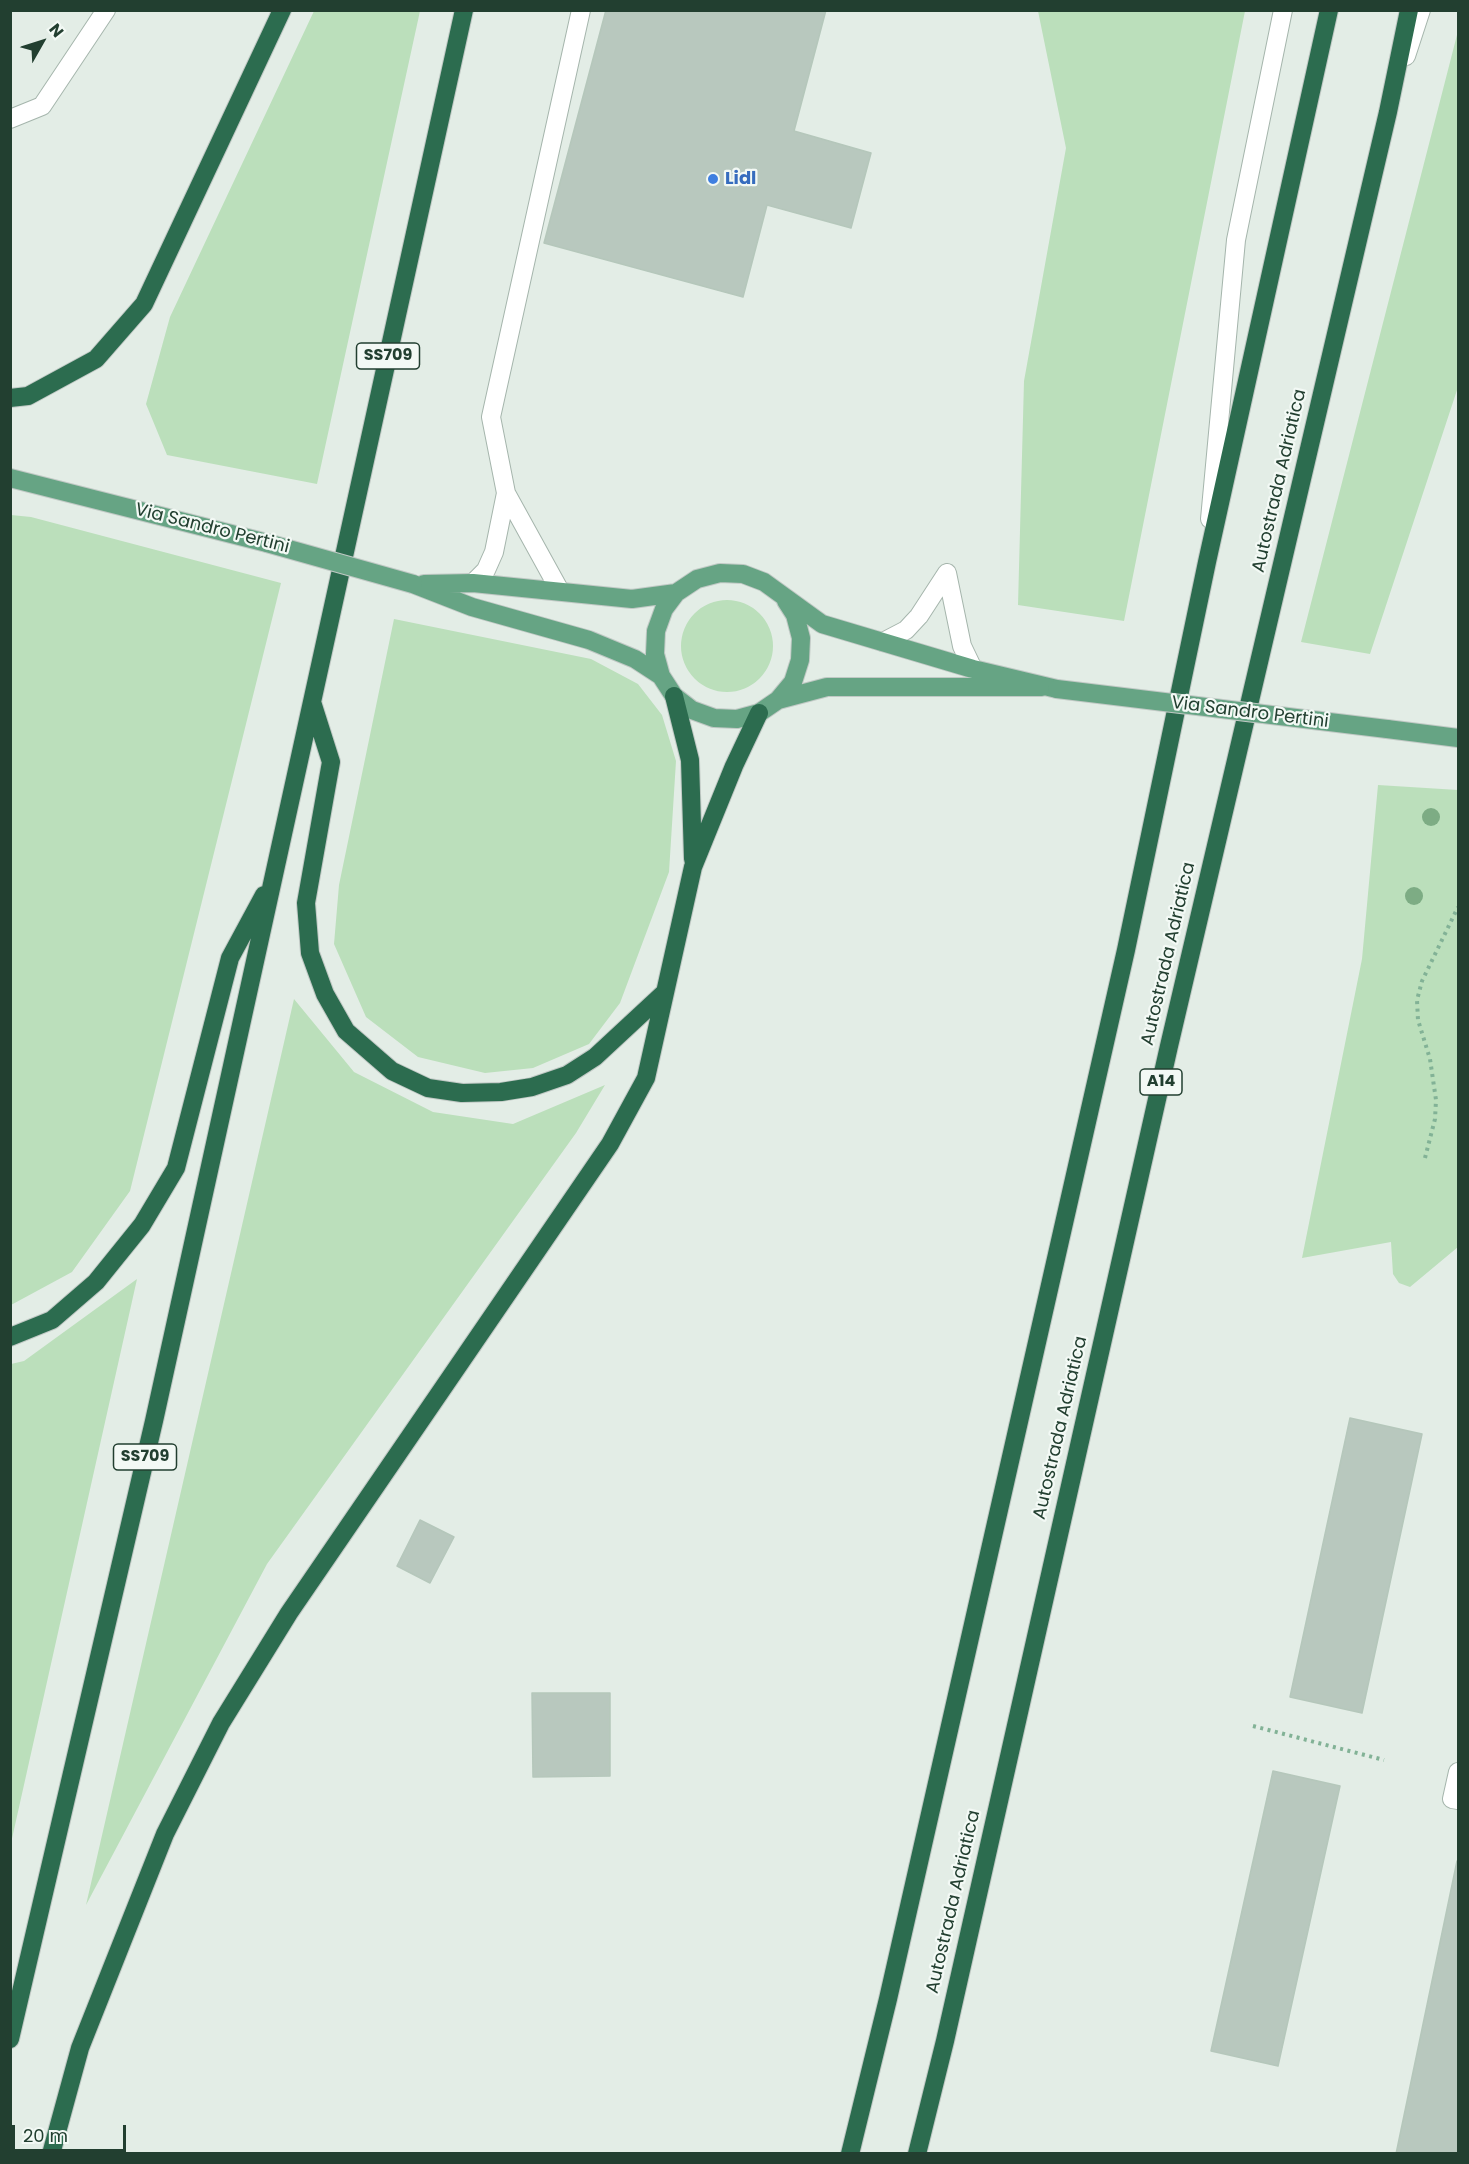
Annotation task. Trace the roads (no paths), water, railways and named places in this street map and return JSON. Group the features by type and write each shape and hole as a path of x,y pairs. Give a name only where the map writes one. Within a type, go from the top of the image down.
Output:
{"highway":[{"path":"10,398 28,396 96,358 144,304 282,10"},
{"name":"SS709","path":"10,2039 154,1421 464,10"},
{"path":"850,2154 888,1999 1126,950 1207,562 1329,10"},
{"name":"Autostrada Adriatica","path":"917,2154 945,2041 1169,1046 1388,112 1409,10"},
{"path":"674,696 690,760 693,867"},
{"path":"312,702 331,762 306,903 309,953 325,994 346,1031 393,1071 428,1088 462,1093 501,1092 532,1087 567,1075 595,1057 664,993"},
{"path":"51,2154 80,2048 88,2027 165,1834 221,1723 289,1613 610,1144 646,1078 693,867 734,766 759,713"},
{"path":"10,1337 52,1320 96,1282 142,1225 176,1168 230,958 275,875"}],"main road":[{"name":"Via Sandro Pertini","path":"10,478 267,543 413,584 472,607 589,640 635,660 661,676"},
{"name":"Via Sandro Pertini","path":"782,596 795,615 801,638 801,660 793,682 778,700 759,713 737,719 714,718 692,710 674,696 661,676 656,654 656,631 664,609 676,593 698,579 720,573 743,574 764,582 822,624 973,669 1050,688"},
{"name":"Via Sandro Pertini","path":"413,584 473,583 632,599 676,593"},
{"name":"Via Sandro Pertini","path":"778,700 827,687 1050,688 1458,738"}],"street":[{"path":"10,119 42,106 106,10"},
{"path":"560,591 506,493 491,417 581,10"},
{"path":"1207,562 1236,240 1283,10"},
{"path":"1388,112 1421,10"},
{"path":"473,583 486,570 494,552 506,493"},
{"path":"883,642 906,630 919,616 947,573 956,625 962,646 973,669"},
{"path":"1458,1772 1452,1799 1458,1800"}],"place":[{"name":"Lidl","path":"713,179"}]}
